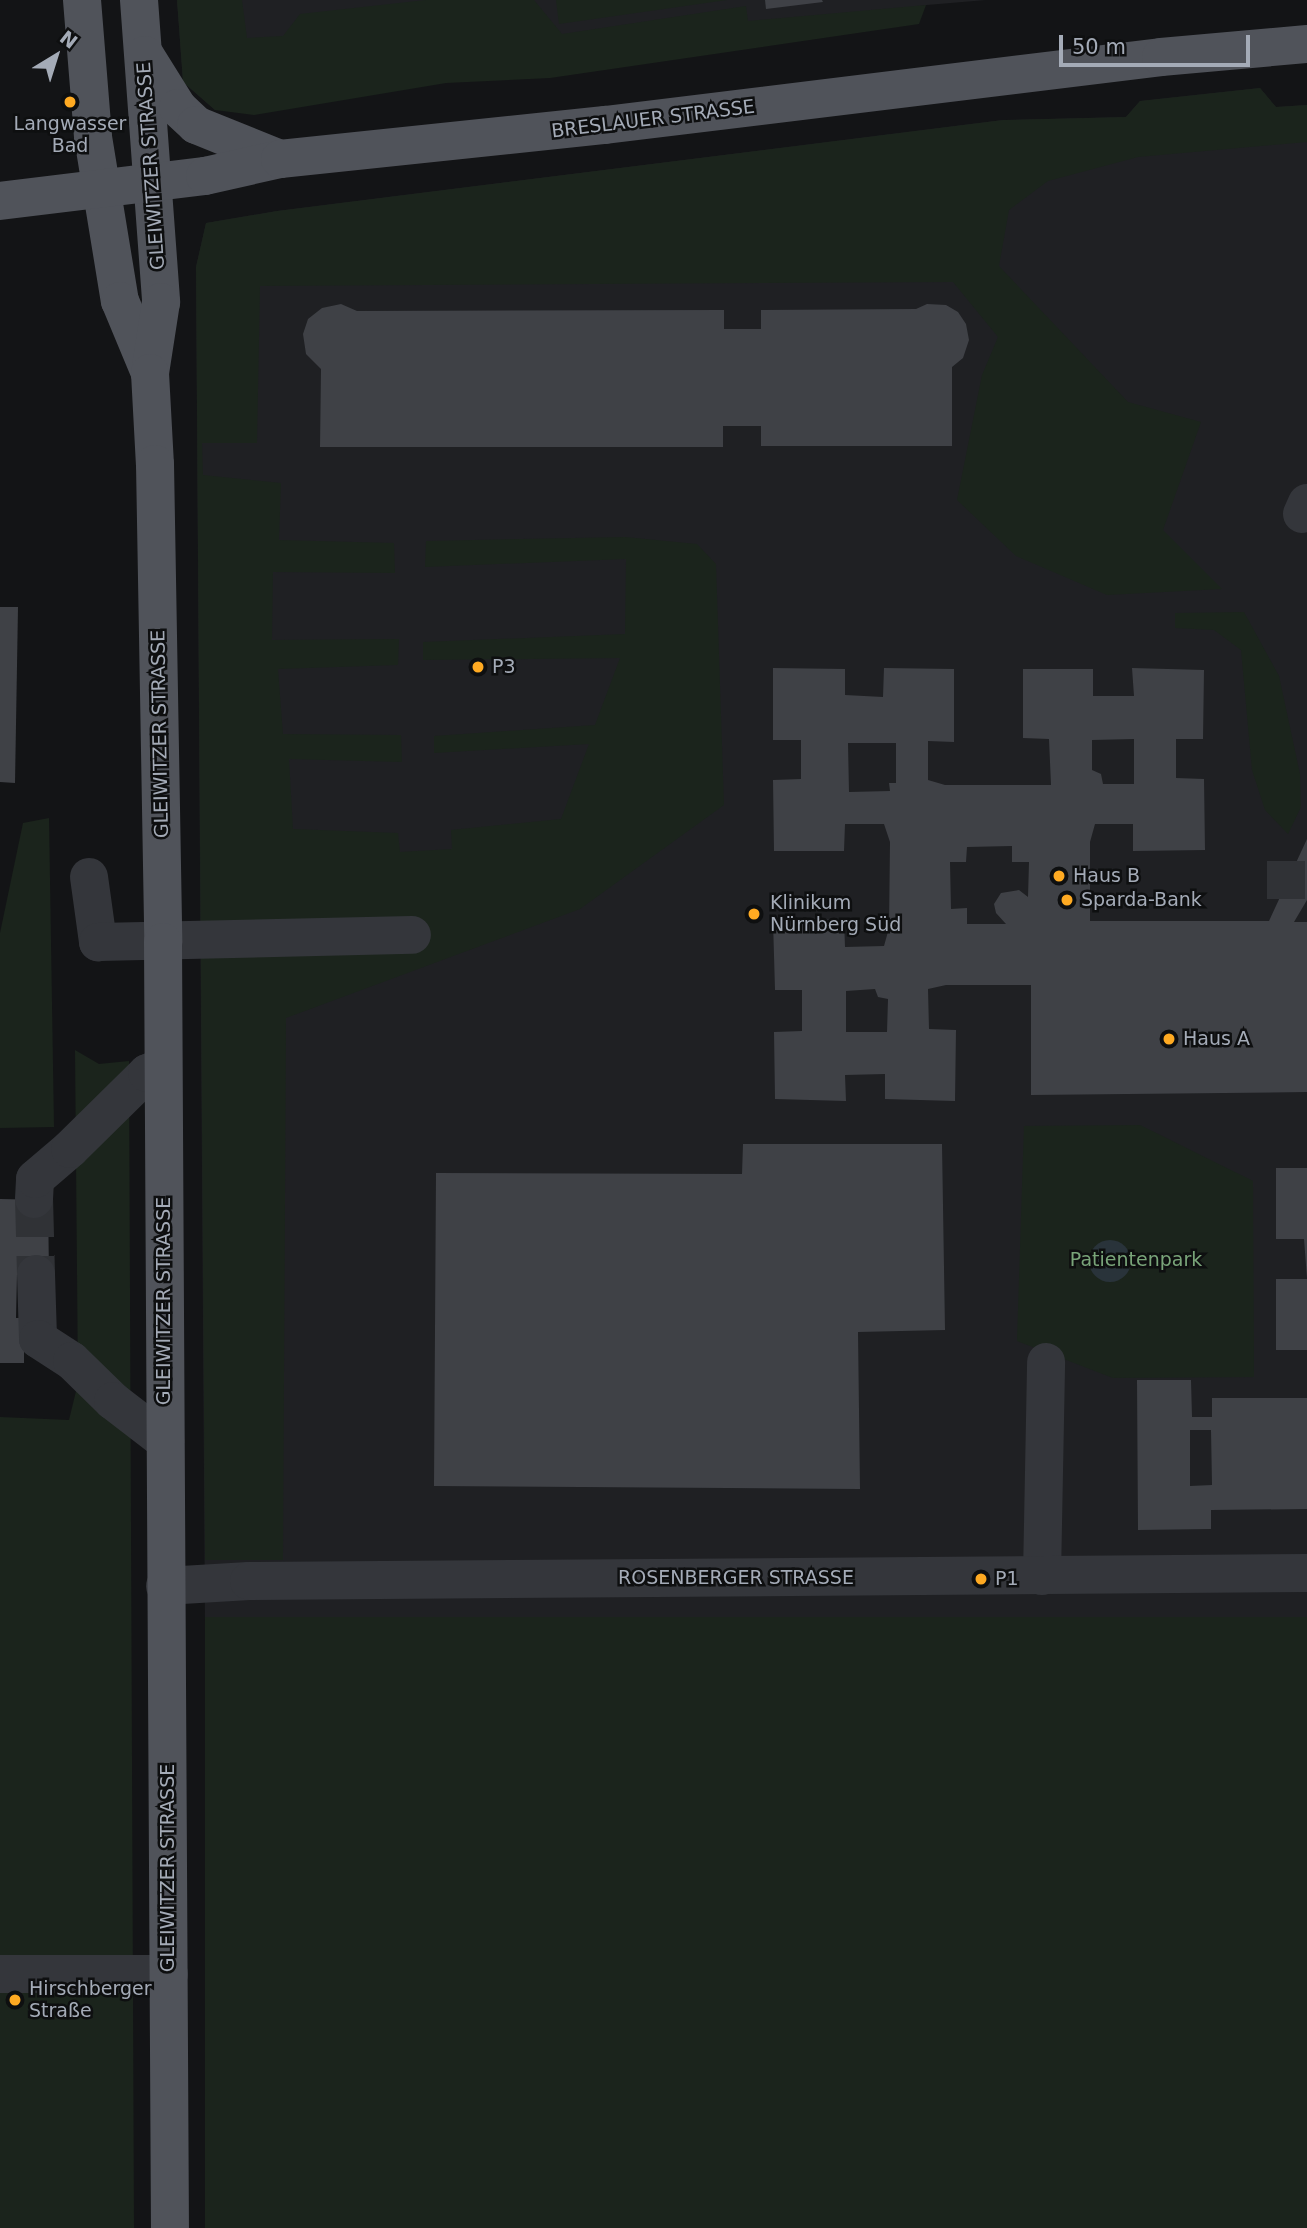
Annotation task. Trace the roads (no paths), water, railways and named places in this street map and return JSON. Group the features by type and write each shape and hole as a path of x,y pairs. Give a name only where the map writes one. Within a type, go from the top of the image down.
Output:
{"main road":[{"name":"GLEIWITZER STRASSE","path":"82,0 100,188 120,301 150,373"},
{"name":"GLEIWITZER STRASSE","path":"139,0 161,302 150,373 155,464 163,942 170,2228"},
{"name":"BRESLAUER STRASSE","path":"0,201 152,183 281,159 605,125 1161,57 1307,44"},
{"path":"142,50 178,108 196,125 281,159"}],"street":[{"path":"89,877 98,942 412,935"},
{"path":"34,1199 35,1179 70,1149 147,1073 162,1067"},
{"path":"36,1274 38,1339 72,1361 113,1401 165,1441"},
{"path":"1042,1576 1046,1362"},
{"name":"ROSENBERGER STRASSE","path":"165,1586 249,1581 1307,1573"},
{"path":"0,1974 169,1974"}],"tunnel":[{"path":"1267,880 1307,880"},
{"path":"34,1199 36,1274"}],"place":[{"name":"Langwasser Bad","path":"70,102"},
{"name":"P3","path":"478,667"},
{"name":"Haus B","path":"1059,876"},
{"name":"Sparda-Bank","path":"1067,900"},
{"name":"Klinikum Nürnberg Süd","path":"754,914"},
{"name":"Haus A","path":"1169,1039"},
{"name":"P1","path":"981,1579"},
{"name":"Hirschberger Straße","path":"15,2000"}],"park label":[{"name":"Patientenpark","path":"1136,1260"}]}
